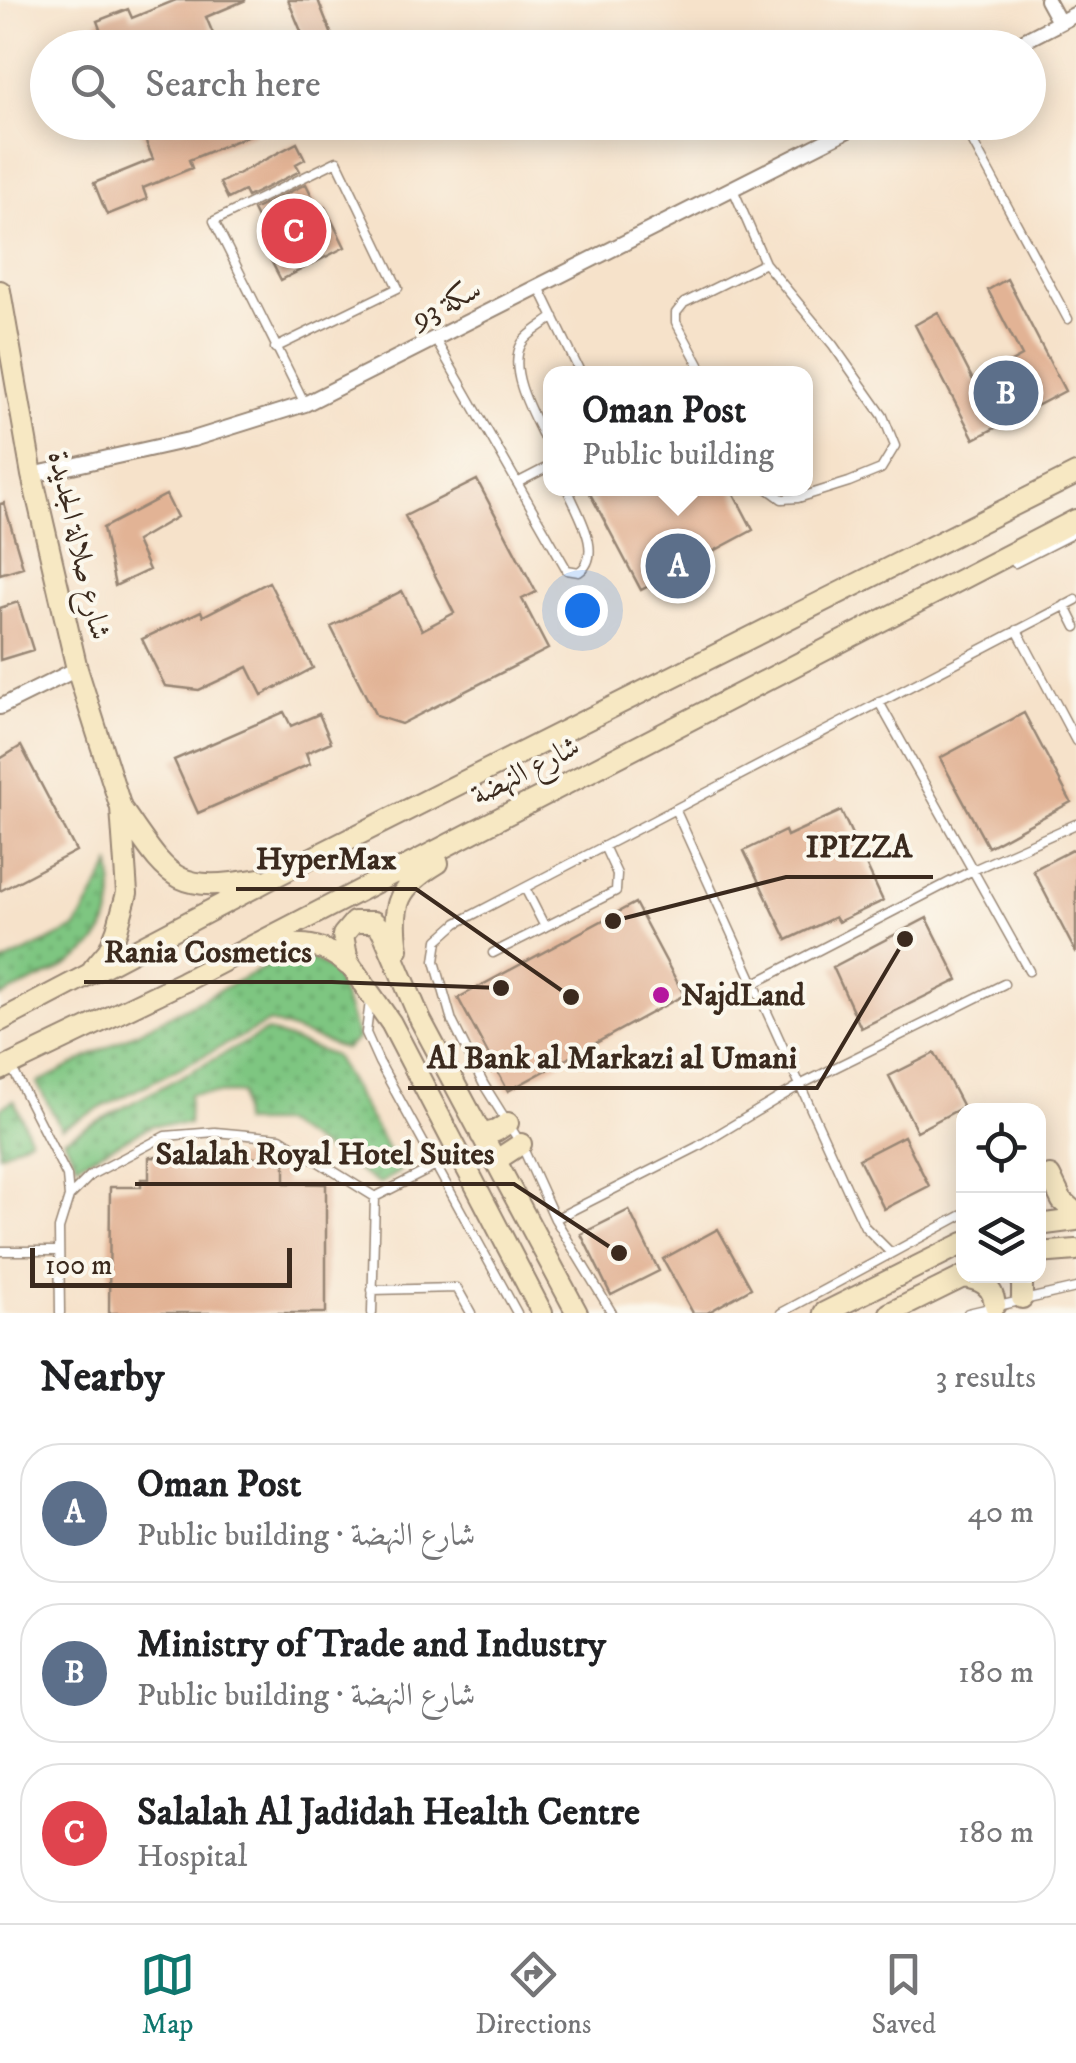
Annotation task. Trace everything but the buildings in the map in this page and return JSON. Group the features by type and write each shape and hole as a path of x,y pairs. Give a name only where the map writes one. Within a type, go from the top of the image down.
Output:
{"street":[{"path":"1048,0 1059,22"},
{"path":"1044,30 1076,14"},
{"name":"سكة 93","path":"32,475 193,439 305,404 828,140"},
{"name":"شارع صلالة الجديدة","path":"0,291 6,361 77,669 121,808 127,893 108,950 86,978"},
{"name":"شارع النهضة","path":"0,1021 276,876 1076,474"},
{"name":"شارع النهضة","path":"5,1067 184,982 1076,520"},
{"path":"0,707 77,669"},
{"name":"شارع صلالة الجديدة","path":"121,808 160,864 190,884 222,885 276,876"},
{"path":"400,971 394,917 404,891 420,874 477,839 493,821"},
{"path":"542,1313 391,1023 344,954 343,935 354,922 374,922 382,930 421,1021 577,1311"},
{"path":"184,982 218,974 268,950 294,944 328,950 353,970"},
{"path":"482,1135 508,1122"},
{"path":"495,1160 522,1144"},
{"path":"1046,1181 1076,1216"},
{"path":"1046,1222 1076,1216"},
{"path":"824,1313 956,1247"},
{"path":"1046,1253 1076,1250"},
{"path":"890,1313 956,1280"},
{"path":"983,1283 990,1289 995,1305"},
{"path":"1022,1283 1022,1298"}],"lane":[{"path":"972,140 1068,319"},
{"path":"275,348 398,288 337,162 214,222 275,348 305,404"},
{"path":"733,188 765,263 834,345 884,416 896,446 881,469 813,493"},
{"path":"700,366 676,322 676,313 684,303 765,263"},
{"path":"539,286 578,366"},
{"path":"543,435 521,389 518,362 522,342 554,318"},
{"path":"435,339 567,570 579,572 586,568 590,557 588,540 570,496"},
{"path":"517,483 543,470"},
{"path":"779,496 804,496"},
{"path":"964,578 996,572 1076,532"},
{"path":"612,1313 555,1219 522,1144 484,1085 452,1022 435,962 443,933 1076,600"},
{"path":"1065,605 1076,627"},
{"path":"1018,630 1076,741"},
{"path":"879,702 1029,971"},
{"path":"675,809 865,1227 891,1253"},
{"path":"755,982 972,870 1076,824"},
{"path":"493,953 616,892 618,874 604,846"},
{"path":"525,888 545,927"},
{"path":"555,1219 697,1147 802,1084 1004,984"},
{"path":"367,989 370,1002 366,1033 517,1313"},
{"path":"5,1067 67,1176 69,1198 59,1229 60,1313"},
{"path":"69,1198 91,1175 165,1136 215,1132 280,1138 375,1197"},
{"path":"375,1197 436,1166"},
{"path":"372,1313 375,1197"},
{"path":"781,1313 956,1218"},
{"path":"0,1251 59,1250"},
{"path":"372,1290 457,1288 472,1313"},
{"path":"968,1313 1076,1288"}],"green space":[{"path":"111,865 113,895 109,919 99,938 68,965 0,997 0,964 76,928"},
{"path":"313,959 334,972 358,1038 345,1049 270,1022 61,1128 37,1083 271,964"},
{"path":"267,1031 334,1056 400,1171 379,1184 282,1123 242,1123 241,1093 189,1094 188,1124 153,1125 77,1164 64,1139"},
{"path":"14,1100 30,1138 0,1154 0,1108"}],"place":[{"name":"Salalah Al Jadidah Health Centre","path":"294,231"},
{"name":"Ministry of Trade and Industry","path":"1006,393"},
{"name":"Oman Post","path":"678,566"},
{"name":"IPIZZA","path":"613,921"},
{"name":"Al Bank al Markazi al Umani","path":"905,939"},
{"name":"Rania Cosmetics","path":"501,988"},
{"name":"NajdLand","path":"661,995"},
{"name":"HyperMax","path":"571,997"},
{"name":"Salalah Royal Hotel Suites","path":"619,1253"}]}
